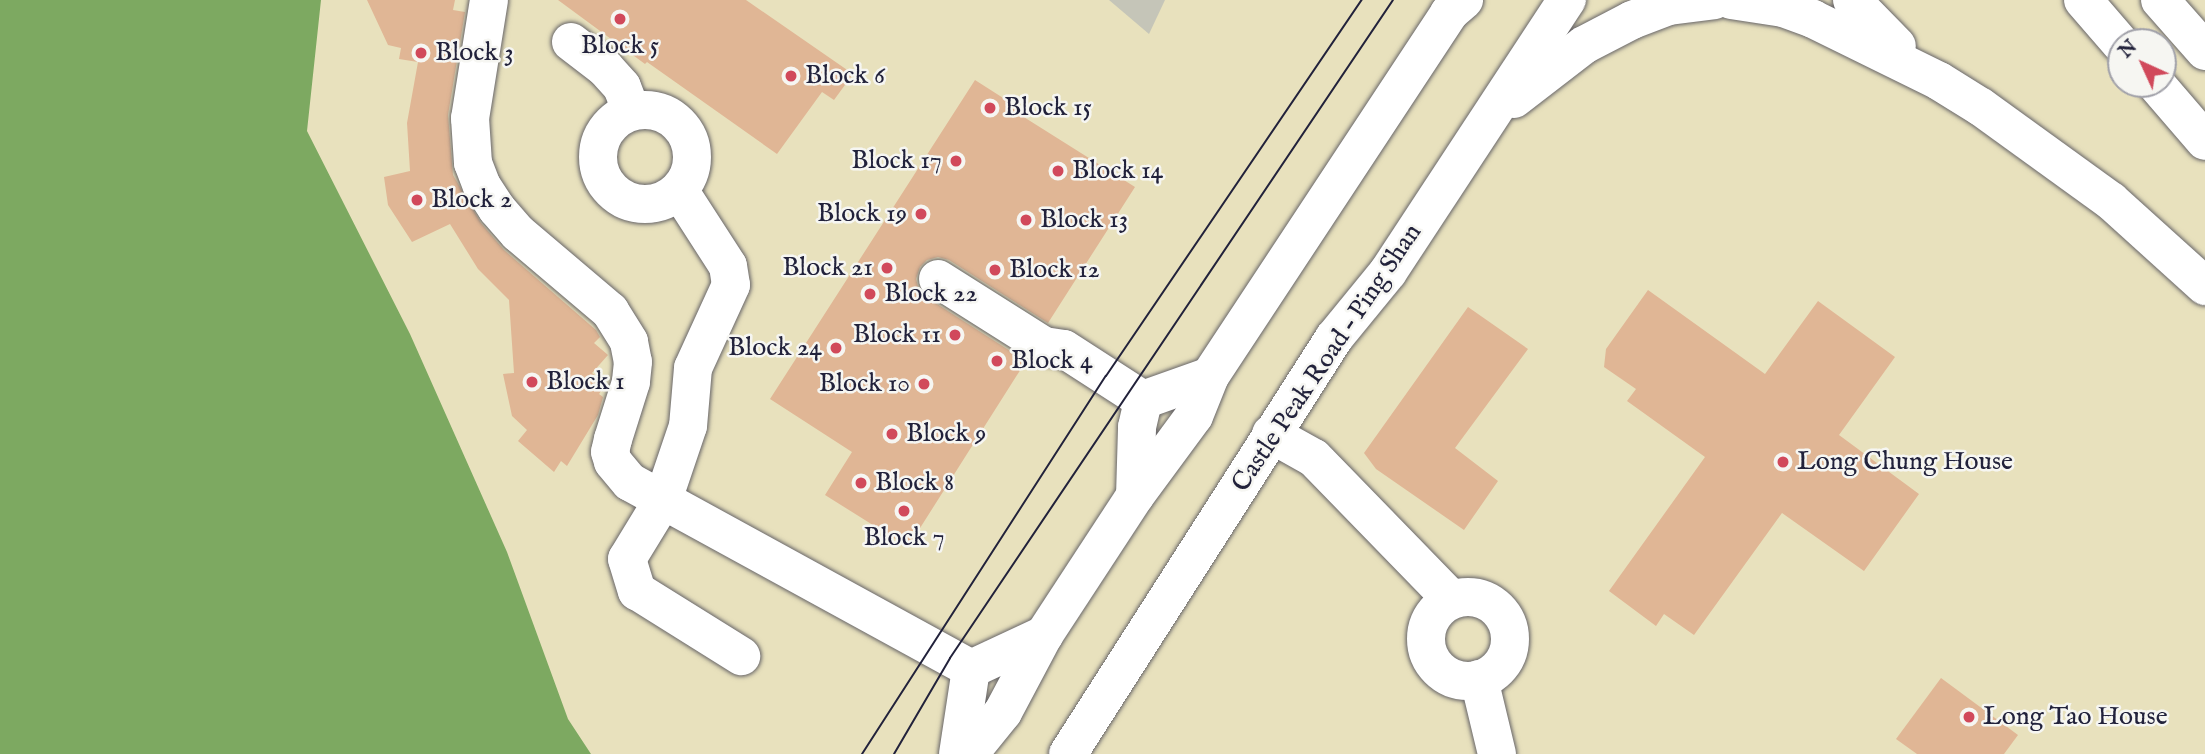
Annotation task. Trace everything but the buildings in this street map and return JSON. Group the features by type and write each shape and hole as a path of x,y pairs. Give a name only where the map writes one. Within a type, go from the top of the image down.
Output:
{"main road":[{"path":"489,0 470,118 474,163 482,186 518,233 610,311 621,324 629,342 633,362 631,382 610,452 613,462 630,482 971,669"},
{"name":"Castle Peak Road – Ping Shan","path":"1068,754 1334,338 1388,272 1567,0"},
{"path":"1493,115 1584,45 1669,6 1715,0"},
{"path":"1731,0 1783,8 1813,19 1939,81 1981,107 2111,201 2205,286"},
{"path":"1852,0 1891,42 1939,81"},
{"path":"2082,0 2107,28"},
{"path":"2160,0 2205,51"},
{"path":"969,754 1017,691 1044,635 1135,496 1194,416 1210,376 1454,4"},
{"path":"571,42 605,68 622,87 631,111"},
{"path":"2169,98 2205,141"},
{"path":"647,110 662,113 676,121 691,146 692,162 688,177 679,190 659,201 636,204 621,198 601,175 599,144 617,118 631,111 647,110"},
{"path":"679,190 728,266 731,285 693,368 688,426 663,500 627,559 637,591 741,656"},
{"path":"938,279 1044,346 1064,349 1143,400"},
{"path":"1143,400 1210,376"},
{"path":"1135,496 1137,427 1143,400"},
{"path":"1271,434 1314,458 1451,599"},
{"path":"1468,596 1485,599 1498,608 1507,622 1510,639 1507,656 1498,669 1479,679 1467,682 1451,678 1437,669 1428,655 1425,639 1428,622 1438,609 1451,599 1468,596"},
{"path":"971,669 1044,635"},
{"path":"958,754 971,669"},
{"path":"1479,679 1497,754"}],"shaded area":[{"path":"1109,0 1165,0 1149,34"}],"green space":[{"path":"0,0 321,0 307,131 410,334 507,552 568,719 591,754 0,754"}],"tram line":[{"path":"862,754 1106,376 1362,0"},
{"path":"894,754 950,658 1393,0"}],"place":[{"name":"Block 5","path":"620,19"},
{"name":"Block 3","path":"421,53"},
{"name":"Block 6","path":"791,76"},
{"name":"Block 15","path":"990,108"},
{"name":"Block 17","path":"956,161"},
{"name":"Block 14","path":"1058,171"},
{"name":"Block 2","path":"417,200"},
{"name":"Block 19","path":"921,214"},
{"name":"Block 13","path":"1026,220"},
{"name":"Block 21","path":"887,268"},
{"name":"Block 12","path":"995,270"},
{"name":"Block 22","path":"870,294"},
{"name":"Block 11","path":"955,335"},
{"name":"Block 24","path":"836,348"},
{"name":"Block 4","path":"997,361"},
{"name":"Block 1","path":"532,382"},
{"name":"Block 10","path":"924,384"},
{"name":"Block 9","path":"892,434"},
{"name":"Long Chung House","path":"1783,462"},
{"name":"Block 8","path":"861,483"},
{"name":"Block 7","path":"904,511"},
{"name":"Long Tao House","path":"1969,717"}]}
